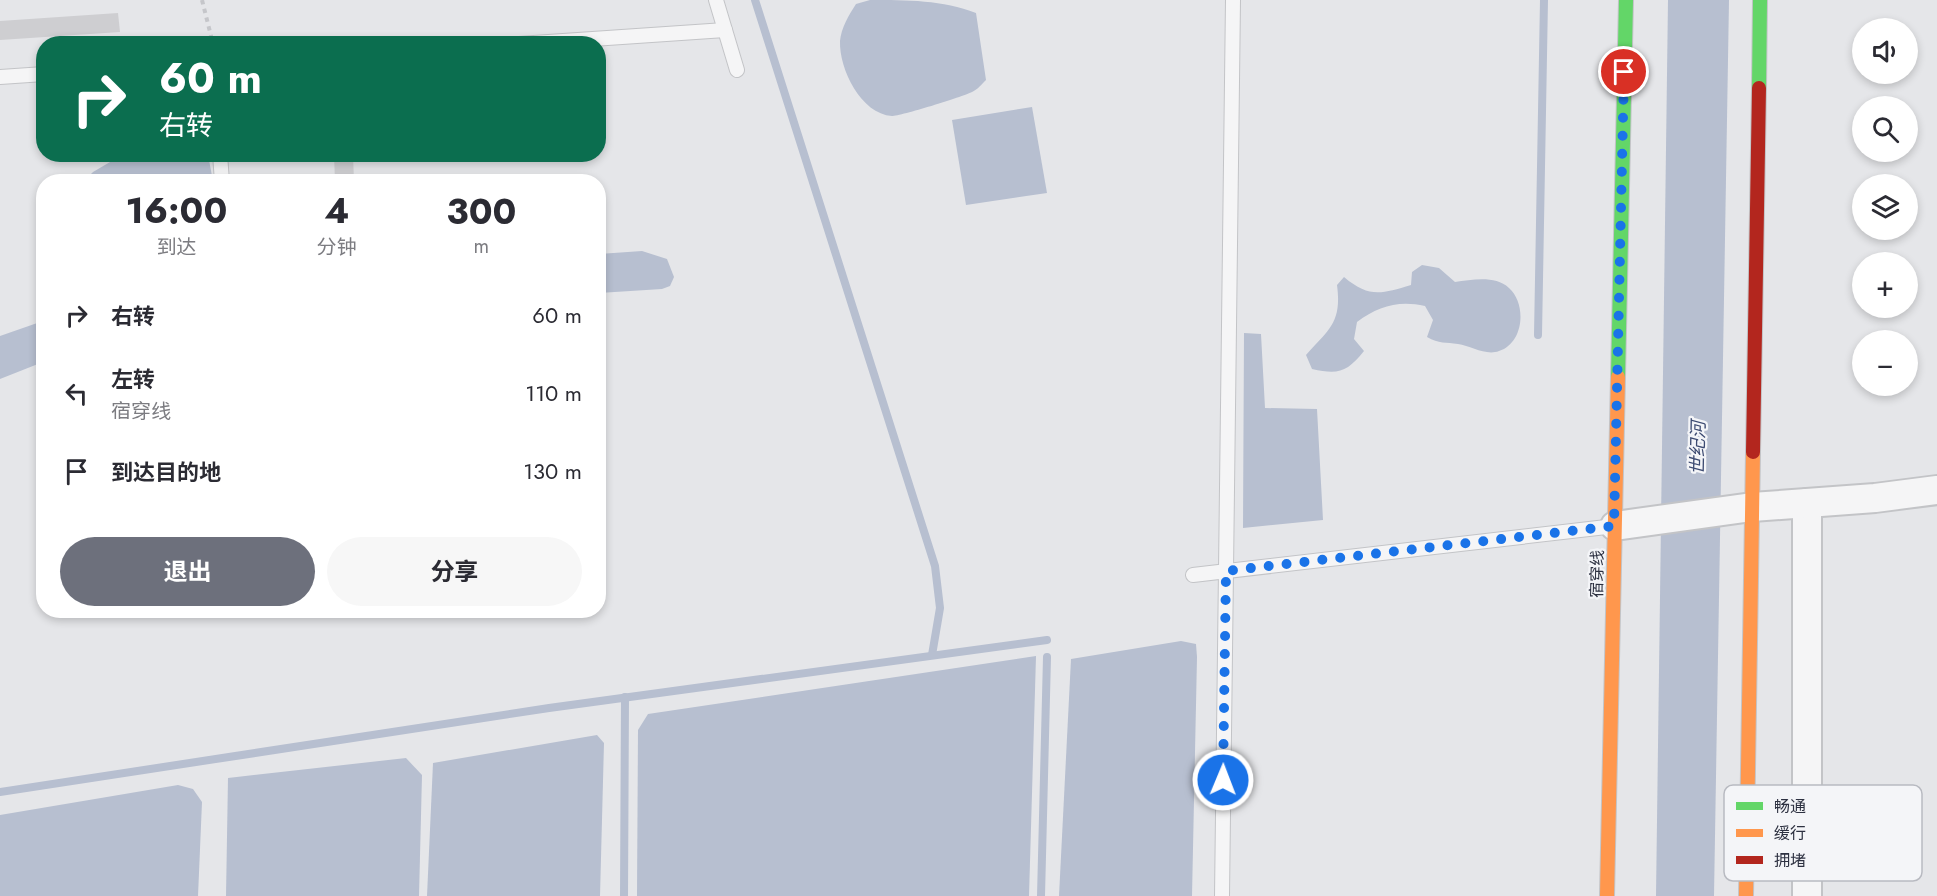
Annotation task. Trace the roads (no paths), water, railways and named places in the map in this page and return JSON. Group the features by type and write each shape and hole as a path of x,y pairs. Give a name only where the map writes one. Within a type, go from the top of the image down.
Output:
{"main road":[{"name":"宿穿线","path":"1607,896 1626,0"},
{"path":"1748,785 1760,0"},
{"path":"1746,881 1746,896"}],"street":[{"path":"1614,526 1752,507 1937,490"},
{"path":"1807,503 1807,785"}],"lane":[{"path":"716,0 736,70"},
{"path":"1222,896 1233,0"},
{"path":"606,38 725,30"},
{"path":"0,77 36,75"},
{"path":"1193,575 1614,526"}],"water":[{"path":"870,0 938,3 976,13 986,80 976,90 966,94 898,115 881,113 871,107 862,99 848,77 843,64 840,41 844,26 856,4"},
{"name":"世纪河","path":"1668,0 1729,0 1714,896 1656,896"},
{"path":"1032,107 1047,193 966,205 952,120"},
{"path":"110,162 209,162 212,174 91,174"},
{"path":"642,251 667,259 674,277 670,286 662,289 606,293 606,254"},
{"path":"1422,265 1439,268 1455,282 1490,280 1509,288 1519,303 1520,313 1518,332 1514,340 1507,347 1494,352 1435,341 1427,337 1433,320 1425,306 1398,304 1381,308 1357,322 1354,339 1364,351 1347,368 1329,372 1312,369 1306,355 1332,324 1338,308 1337,285 1344,277 1368,291 1383,292 1411,285 1412,272"},
{"path":"36,323 36,365 0,379 0,336"},
{"path":"1244,333 1261,334 1265,408 1317,409 1323,520 1243,528"},
{"path":"1181,641 1196,644 1197,657 1192,896 1059,896 1071,659"},
{"path":"1036,656 1029,896 637,896 638,730 648,714"},
{"path":"597,735 604,743 600,896 427,896 433,763"},
{"path":"406,758 422,775 419,896 226,896 228,778"},
{"path":"178,785 193,789 202,802 198,896 0,896 0,815"}],"waterway":[{"path":"755,0 935,566 940,608 932,655"},
{"path":"1538,335 1544,0"},
{"path":"0,792 549,708 1047,640"},
{"path":"1041,896 1047,657"},
{"path":"624,896 625,697"}]}
